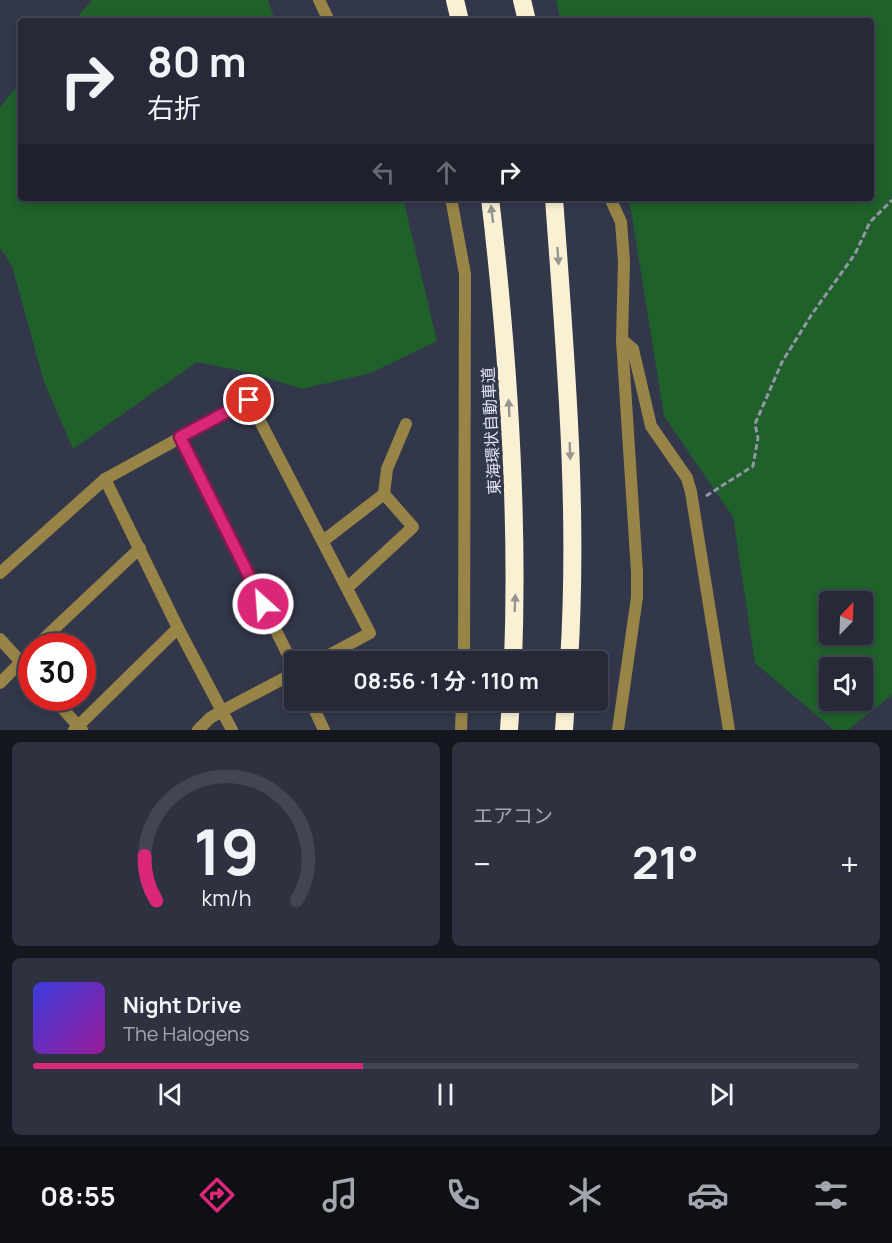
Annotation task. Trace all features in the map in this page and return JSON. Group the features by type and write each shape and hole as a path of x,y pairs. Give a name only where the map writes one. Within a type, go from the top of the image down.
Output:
{"highway":[{"path":"455,0 459,18"},
{"path":"522,0 525,18"},
{"name":"東海環状自動車道","path":"490,201 508,375 515,514 516,596 514,651"},
{"path":"554,201 567,378 572,520 573,603 570,651"},
{"path":"510,730 511,711"},
{"path":"564,730 565,711"}],"street":[{"path":"319,0 328,18"},
{"path":"452,201 465,274 464,651"},
{"path":"611,201 621,222 624,261 622,340 637,580 637,597 618,730"},
{"path":"622,340 633,348 651,426 687,478 729,730"},
{"path":"0,573 105,479 249,400 370,633 336,651"},
{"path":"322,542 384,494 387,469 406,424"},
{"path":"180,437 286,651"},
{"path":"105,479 178,628 232,730"},
{"path":"346,588 413,527 384,494"},
{"path":"50,633 140,548"},
{"path":"63,711 78,729 178,628"},
{"path":"0,639 18,659"},
{"path":"0,683 18,665"},
{"path":"198,730 222,711 284,678"},
{"path":"315,711 324,730"},
{"path":"461,730 462,711"}],"path":[{"path":"695,516 698,506 706,496 753,466 758,438 755,423 777,371 812,314 855,254 870,222 892,200"}],"green space":[{"path":"92,0 268,0 274,18 77,18"},
{"path":"556,0 892,0 892,695 873,710 873,657 819,657 819,711 872,711 848,730 834,730 755,663 733,517 664,416 629,201 874,201 874,18 560,18"},
{"path":"18,86 18,201 404,201 437,341 371,373 302,389 251,373 197,362 73,449 44,382 12,266 0,248 0,107"}],"route":[{"path":"249,400 180,437 263,604"}]}
